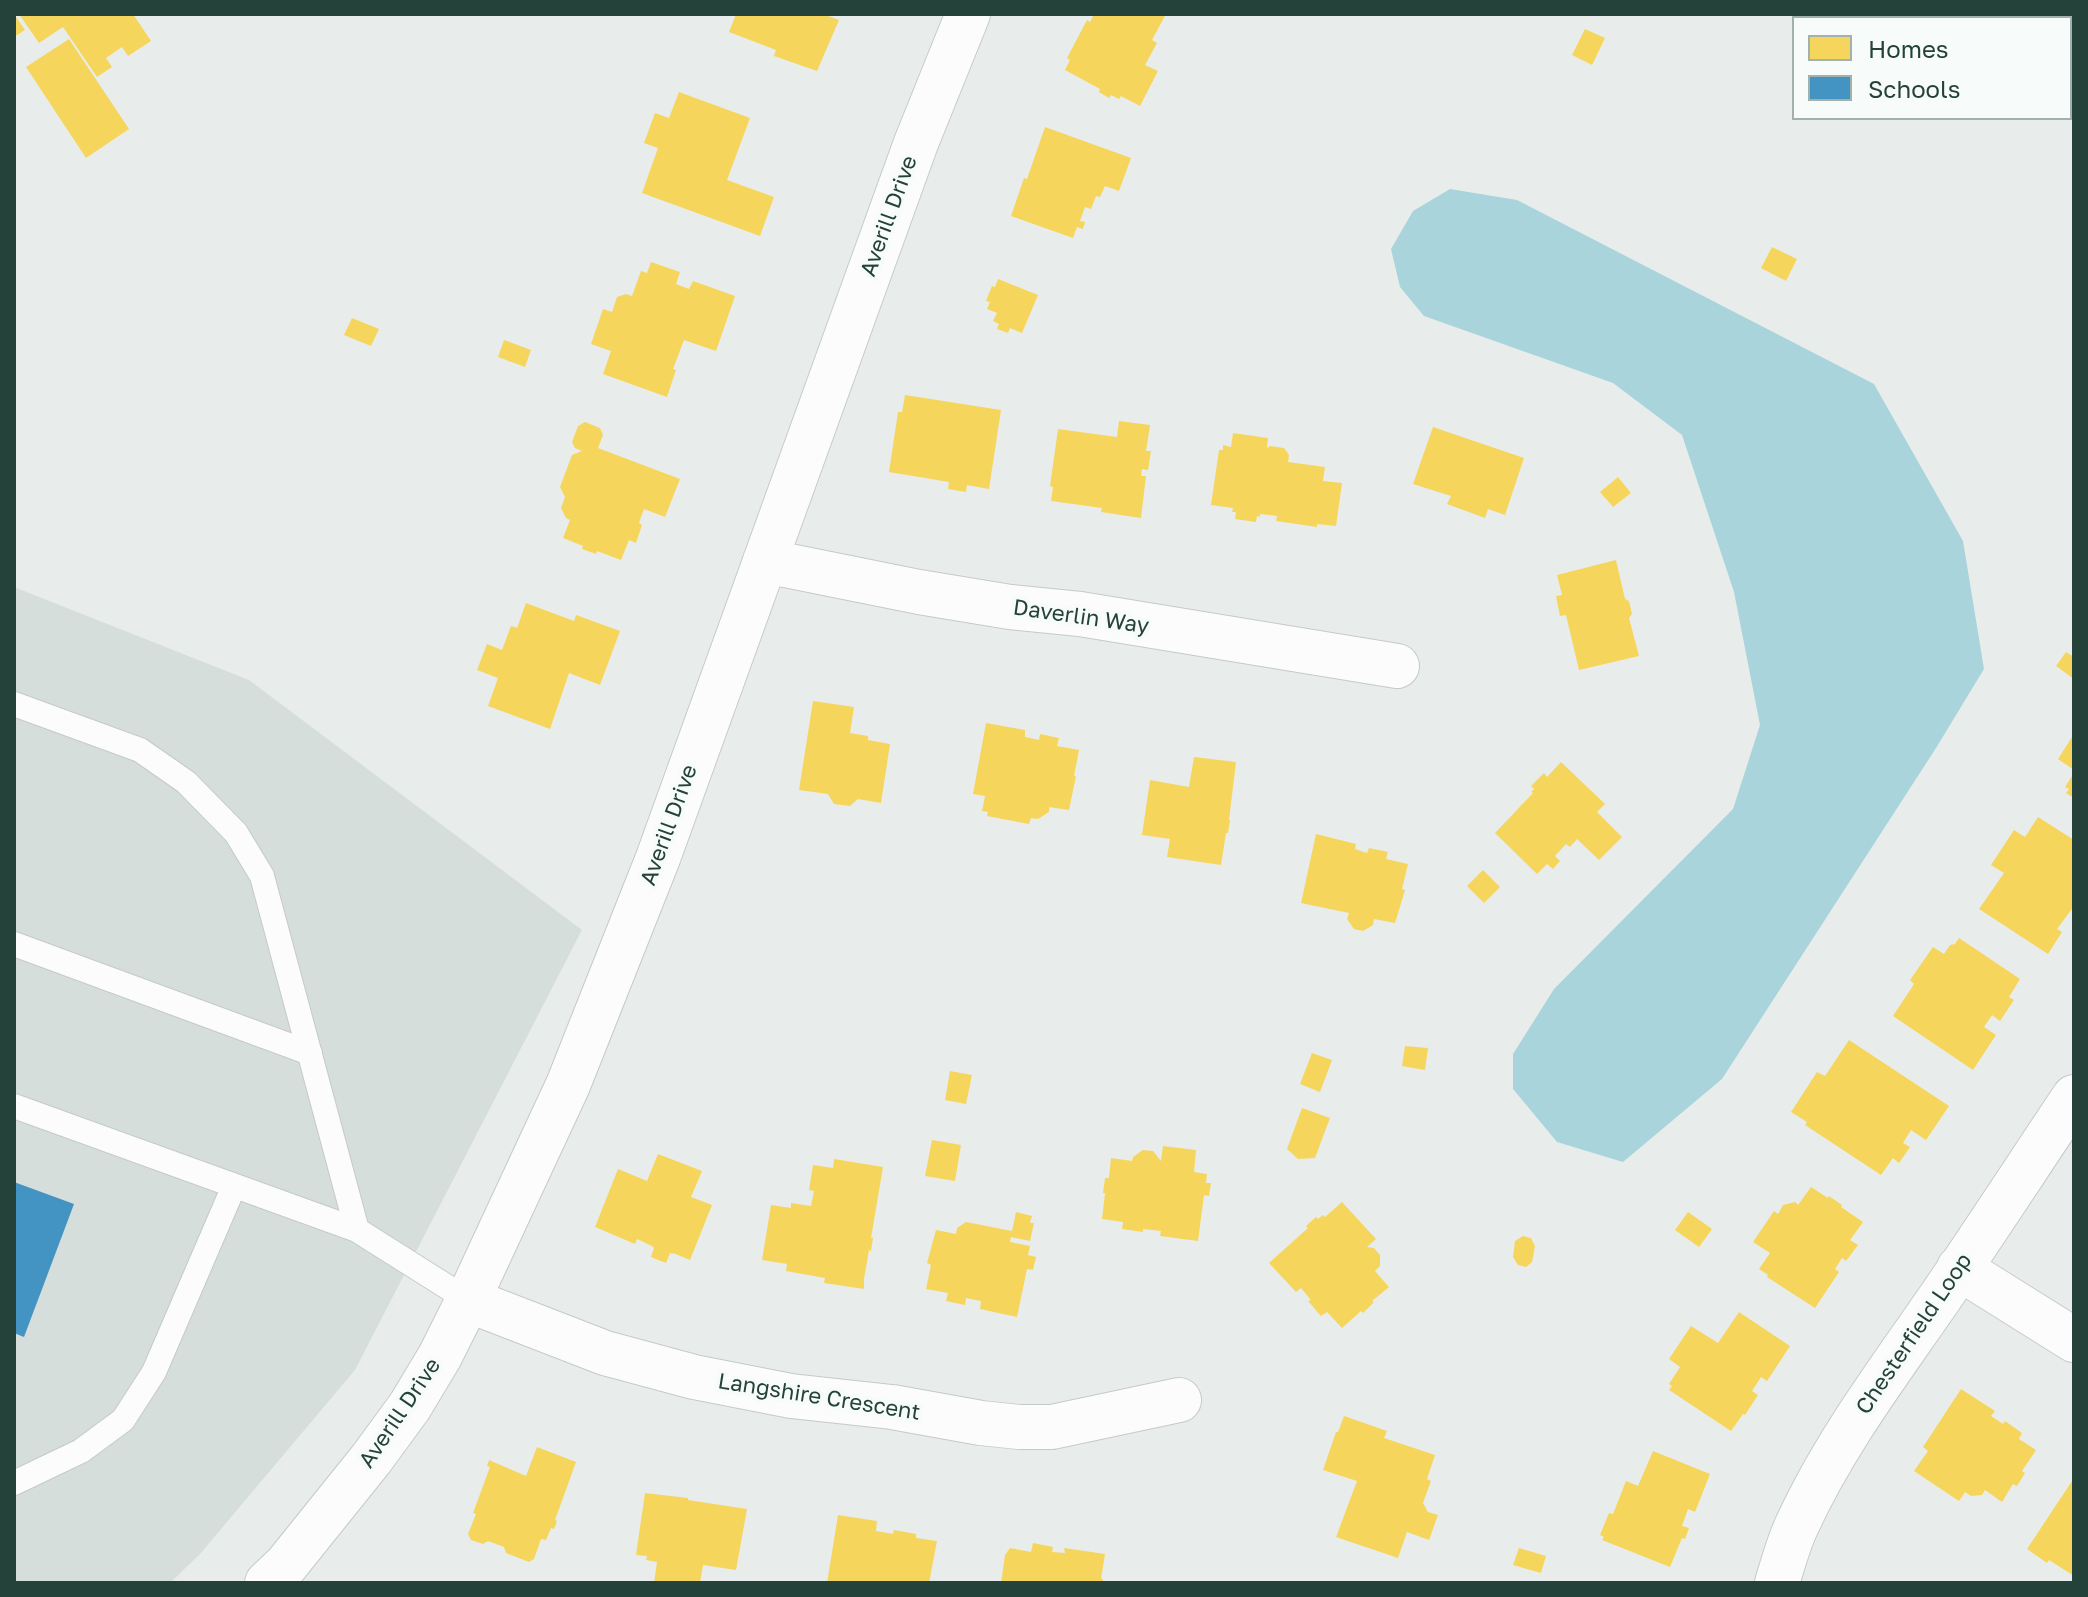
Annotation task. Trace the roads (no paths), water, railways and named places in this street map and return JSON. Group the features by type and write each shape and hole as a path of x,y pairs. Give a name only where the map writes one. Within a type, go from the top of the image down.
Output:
{"street":[{"name":"Averill Drive","path":"267,1583 286,1565 410,1406 468,1300 568,1085 658,858 916,143 968,14"},
{"name":"Daverlin Way","path":"765,561 919,592 1010,607 1080,614 1397,666"},
{"name":"Chesterfield Loop","path":"1777,1583 1796,1527 1836,1452 2074,1097"},
{"path":"1959,1268 2074,1340"},
{"name":"Langshire Crescent","path":"468,1300 605,1353 694,1377 791,1396 892,1407 981,1423 1052,1427 1179,1400"}],"lane":[{"path":"14,704 140,750 186,782 236,833 262,876 357,1230"},
{"path":"14,944 310,1053"},
{"path":"14,1106 357,1230 468,1300"},
{"path":"14,1483 81,1451 123,1420 154,1372 234,1186"}],"water":[{"path":"1450,189 1517,200 1874,384 1963,541 1984,669 1722,1079 1623,1162 1557,1142 1513,1089 1513,1054 1554,989 1733,809 1760,725 1734,592 1682,435 1613,383 1424,316 1400,287 1391,249 1413,211"}]}
